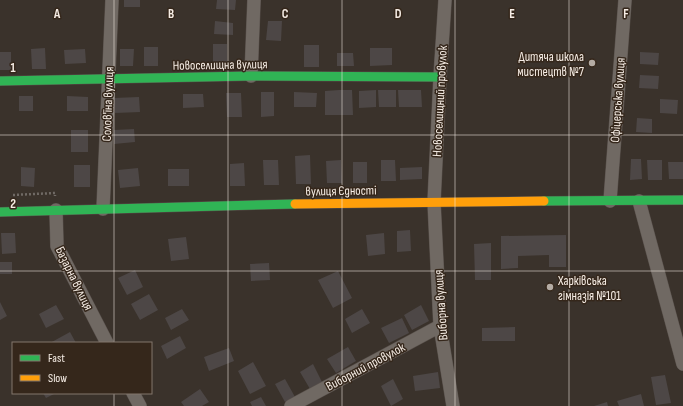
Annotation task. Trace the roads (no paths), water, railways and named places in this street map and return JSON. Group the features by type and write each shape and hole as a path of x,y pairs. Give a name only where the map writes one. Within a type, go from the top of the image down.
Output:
{"main road":[{"name":"Новоселищна вулиця","path":"0,81 251,76 440,77"},
{"name":"вулиця Єдності","path":"0,212 103,208 339,203 683,200"}],"street":[{"name":"Солов'їна вулиця","path":"103,208 112,0"},
{"path":"251,76 254,0"},
{"name":"Новоселищний провулок","path":"434,202 445,0"},
{"name":"Офіцерська вулиця","path":"610,201 624,0"},
{"path":"639,200 683,364"},
{"name":"Виборна вулиця","path":"434,202 440,326 453,406"},
{"name":"Базарна вулиця","path":"56,210 57,246 106,342"},
{"name":"Виборний провулок","path":"291,406 440,326"},
{"path":"134,394 140,406"}],"place":[{"name":"Дитяча школа мистецтв №7","path":"592,63"},
{"name":"Харківська гімназія №101","path":"550,287"}]}
